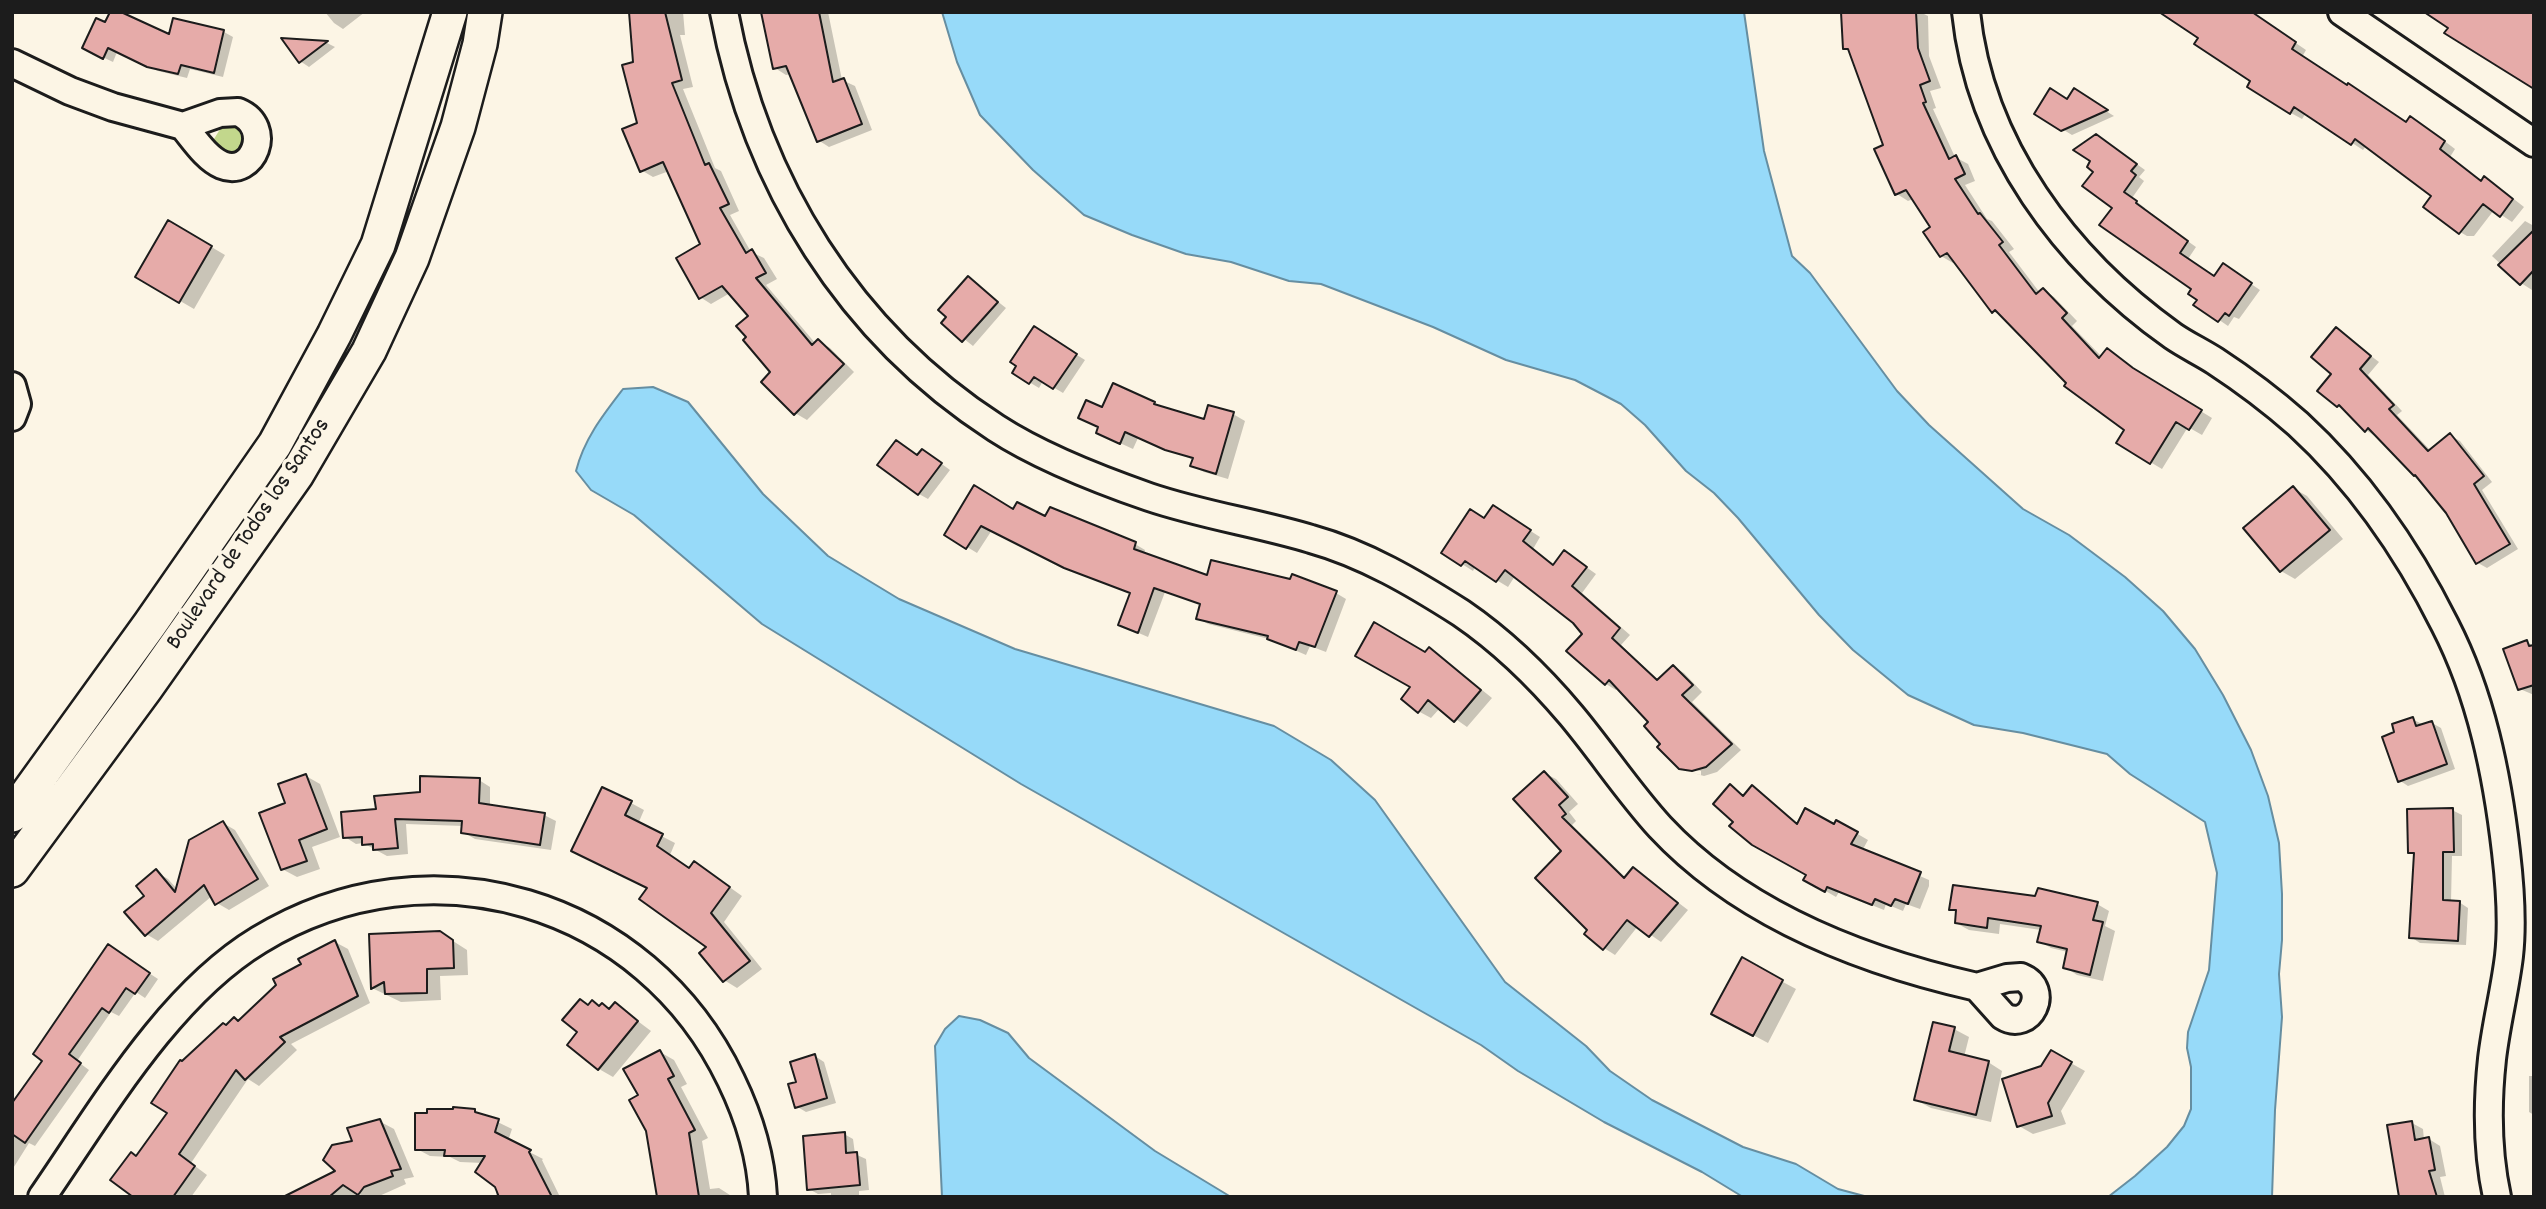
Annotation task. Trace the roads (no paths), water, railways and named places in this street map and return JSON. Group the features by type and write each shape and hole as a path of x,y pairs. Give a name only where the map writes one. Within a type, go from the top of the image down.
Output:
{"street":[{"name":"Boulevard de Todos los Santos","path":"12,815 150,624 282,432 378,245 450,12"},
{"name":"Boulevard de Todos los Santos","path":"12,870 146,688 297,474 369,351 412,258 458,127 480,44 485,12"},
{"path":"724,12 749,113 777,180 840,286 882,332 935,383 998,429 1064,463 1204,514 1313,539 1369,560 1414,585 1463,615 1502,645 1533,674 1572,716 1659,826 1698,864 1726,885 1817,936 1936,978 1977,987"},
{"path":"1966,12 1967,28 1984,96 2011,156 2033,194 2065,239 2100,277 2174,336 2258,391 2299,425 2345,473 2384,522 2415,569 2447,628 2475,695 2492,763 2510,885 2510,953 2492,1056 2489,1102 2489,1147 2497,1197"},
{"path":"2342,12 2534,143"},
{"path":"12,63 102,103 183,126"},
{"path":"12,386 18,404 12,417"},
{"path":"42,1197 147,1046 191,994 227,962 260,939 304,917 355,900 402,892 445,890 492,894 571,919 621,948 658,978 698,1021 742,1102 755,1143 763,1197"}],"water":[{"path":"942,12 1744,12 1764,151 1792,256 1810,273 1897,391 1929,425 2023,509 2069,535 2125,577 2163,611 2195,649 2223,695 2251,750 2268,796 2279,843 2282,894 2279,974 2282,1017 2272,1197 2108,1197 2167,1147 2184,1126 2191,1109 2188,1032 2209,970 2217,873 2205,822 2130,774 2107,754 2023,733 1974,725 1908,695 1853,650 1819,615 1738,518 1714,493 1686,471 1645,425 1621,404 1575,380 1506,360 1433,327 1321,284 1289,281 1231,262 1186,254 1084,215 1033,170 980,115 957,62"},
{"path":"653,387 688,402 763,494 828,556 899,599 1015,649 1274,726 1331,760 1375,800 1505,982 1586,1046 1610,1071 1652,1100 1743,1147 1796,1164 1838,1189 1868,1197 1743,1197 1702,1172 1604,1122 1518,1071 1481,1045 1021,784 762,624 634,515 591,490 576,471 589,438 623,389"},
{"path":"959,1016 980,1020 1008,1033 1029,1058 1155,1151 1231,1197 942,1197 935,1046 945,1029"}]}
